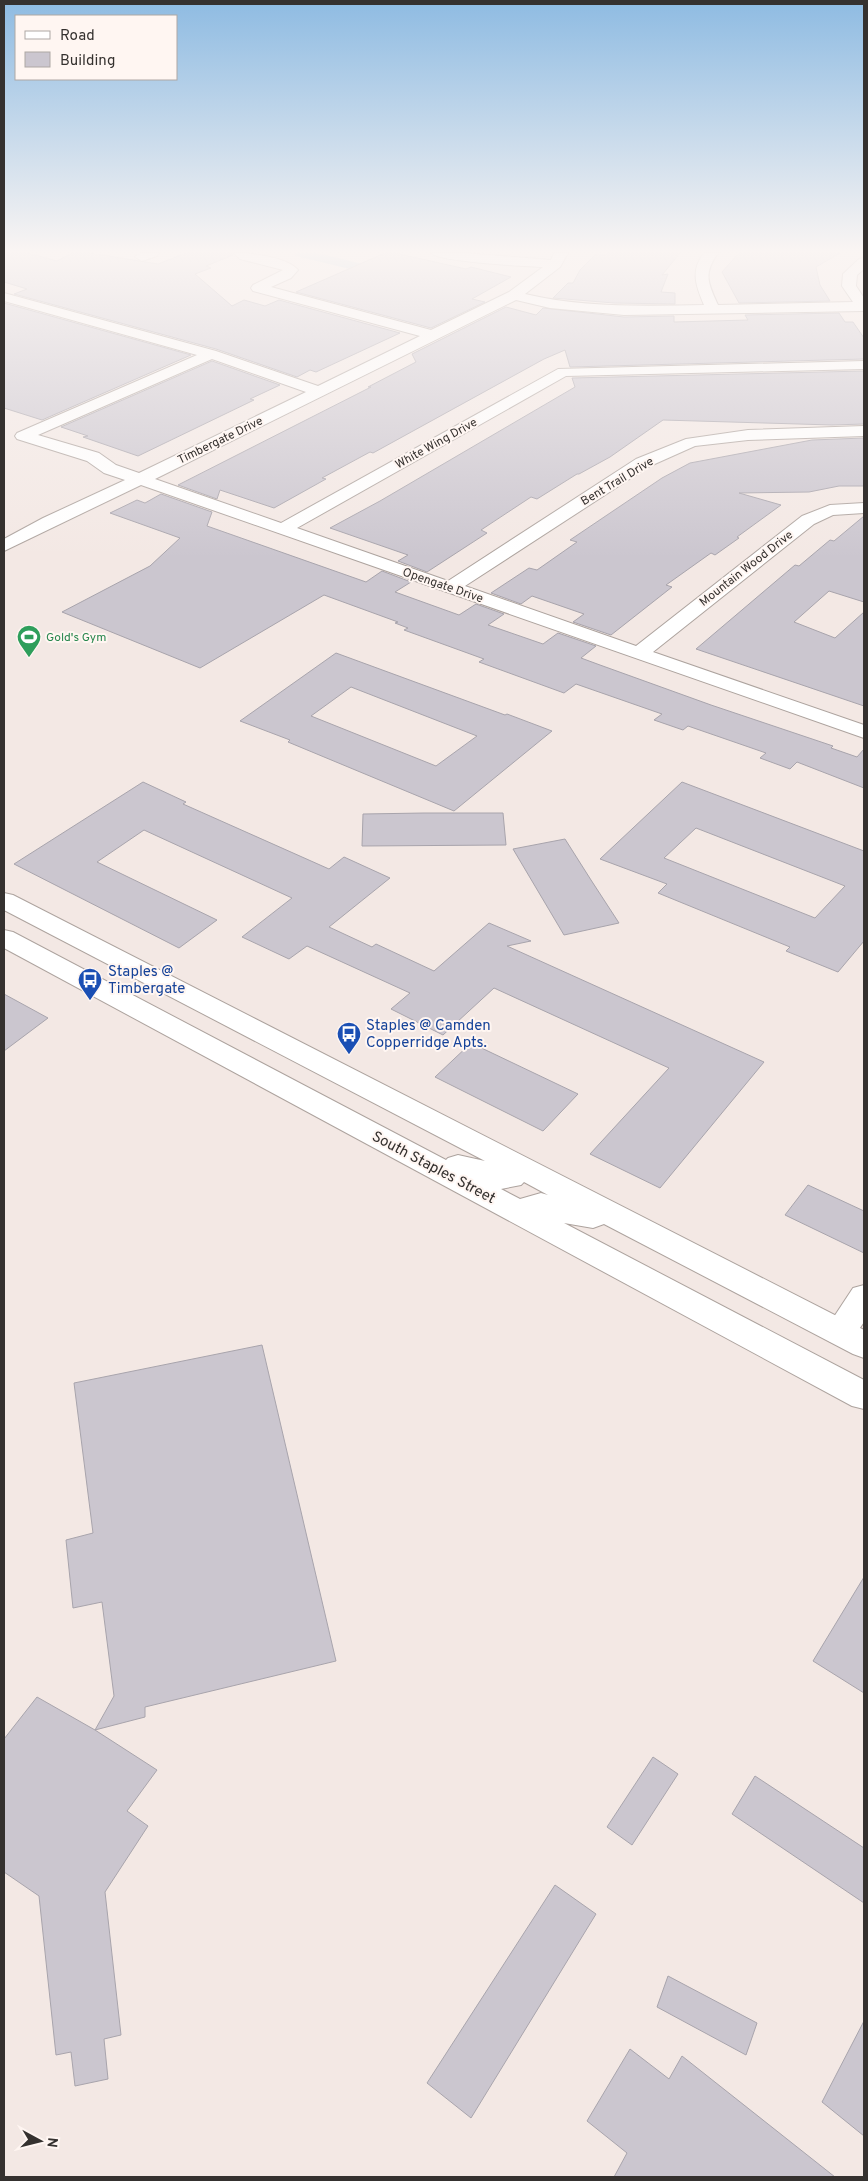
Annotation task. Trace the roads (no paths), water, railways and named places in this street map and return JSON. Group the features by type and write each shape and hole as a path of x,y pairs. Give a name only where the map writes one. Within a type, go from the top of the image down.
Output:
{"street":[{"name":"Opengate Drive","path":"209,355 23,436 93,457 110,469 139,480 864,732"},
{"path":"213,355 319,390"},
{"name":"Timbergate Drive","path":"4,546 49,522 139,480 392,355"},
{"name":"White Wing Drive","path":"282,529 563,372 864,365"},
{"name":"Bent Trail Drive","path":"451,587 642,463 692,442 748,435 864,431"},
{"name":"Mountain Wood Drive","path":"639,653 808,520 830,510 864,508"},
{"path":"4,900 852,1339 864,1297"},
{"name":"South Staples Street","path":"4,938 864,1396"},
{"path":"410,1154 475,1168 502,1179 512,1177 520,1167"},
{"path":"520,1213 533,1205 543,1204 567,1213 629,1223"}],"place":[{"name":"Gold's Gym","path":"29,658"},
{"name":"Staples @ Timbergate","path":"90,1001"},
{"name":"Staples @ Camden Copperridge Apts.","path":"349,1055"}]}
